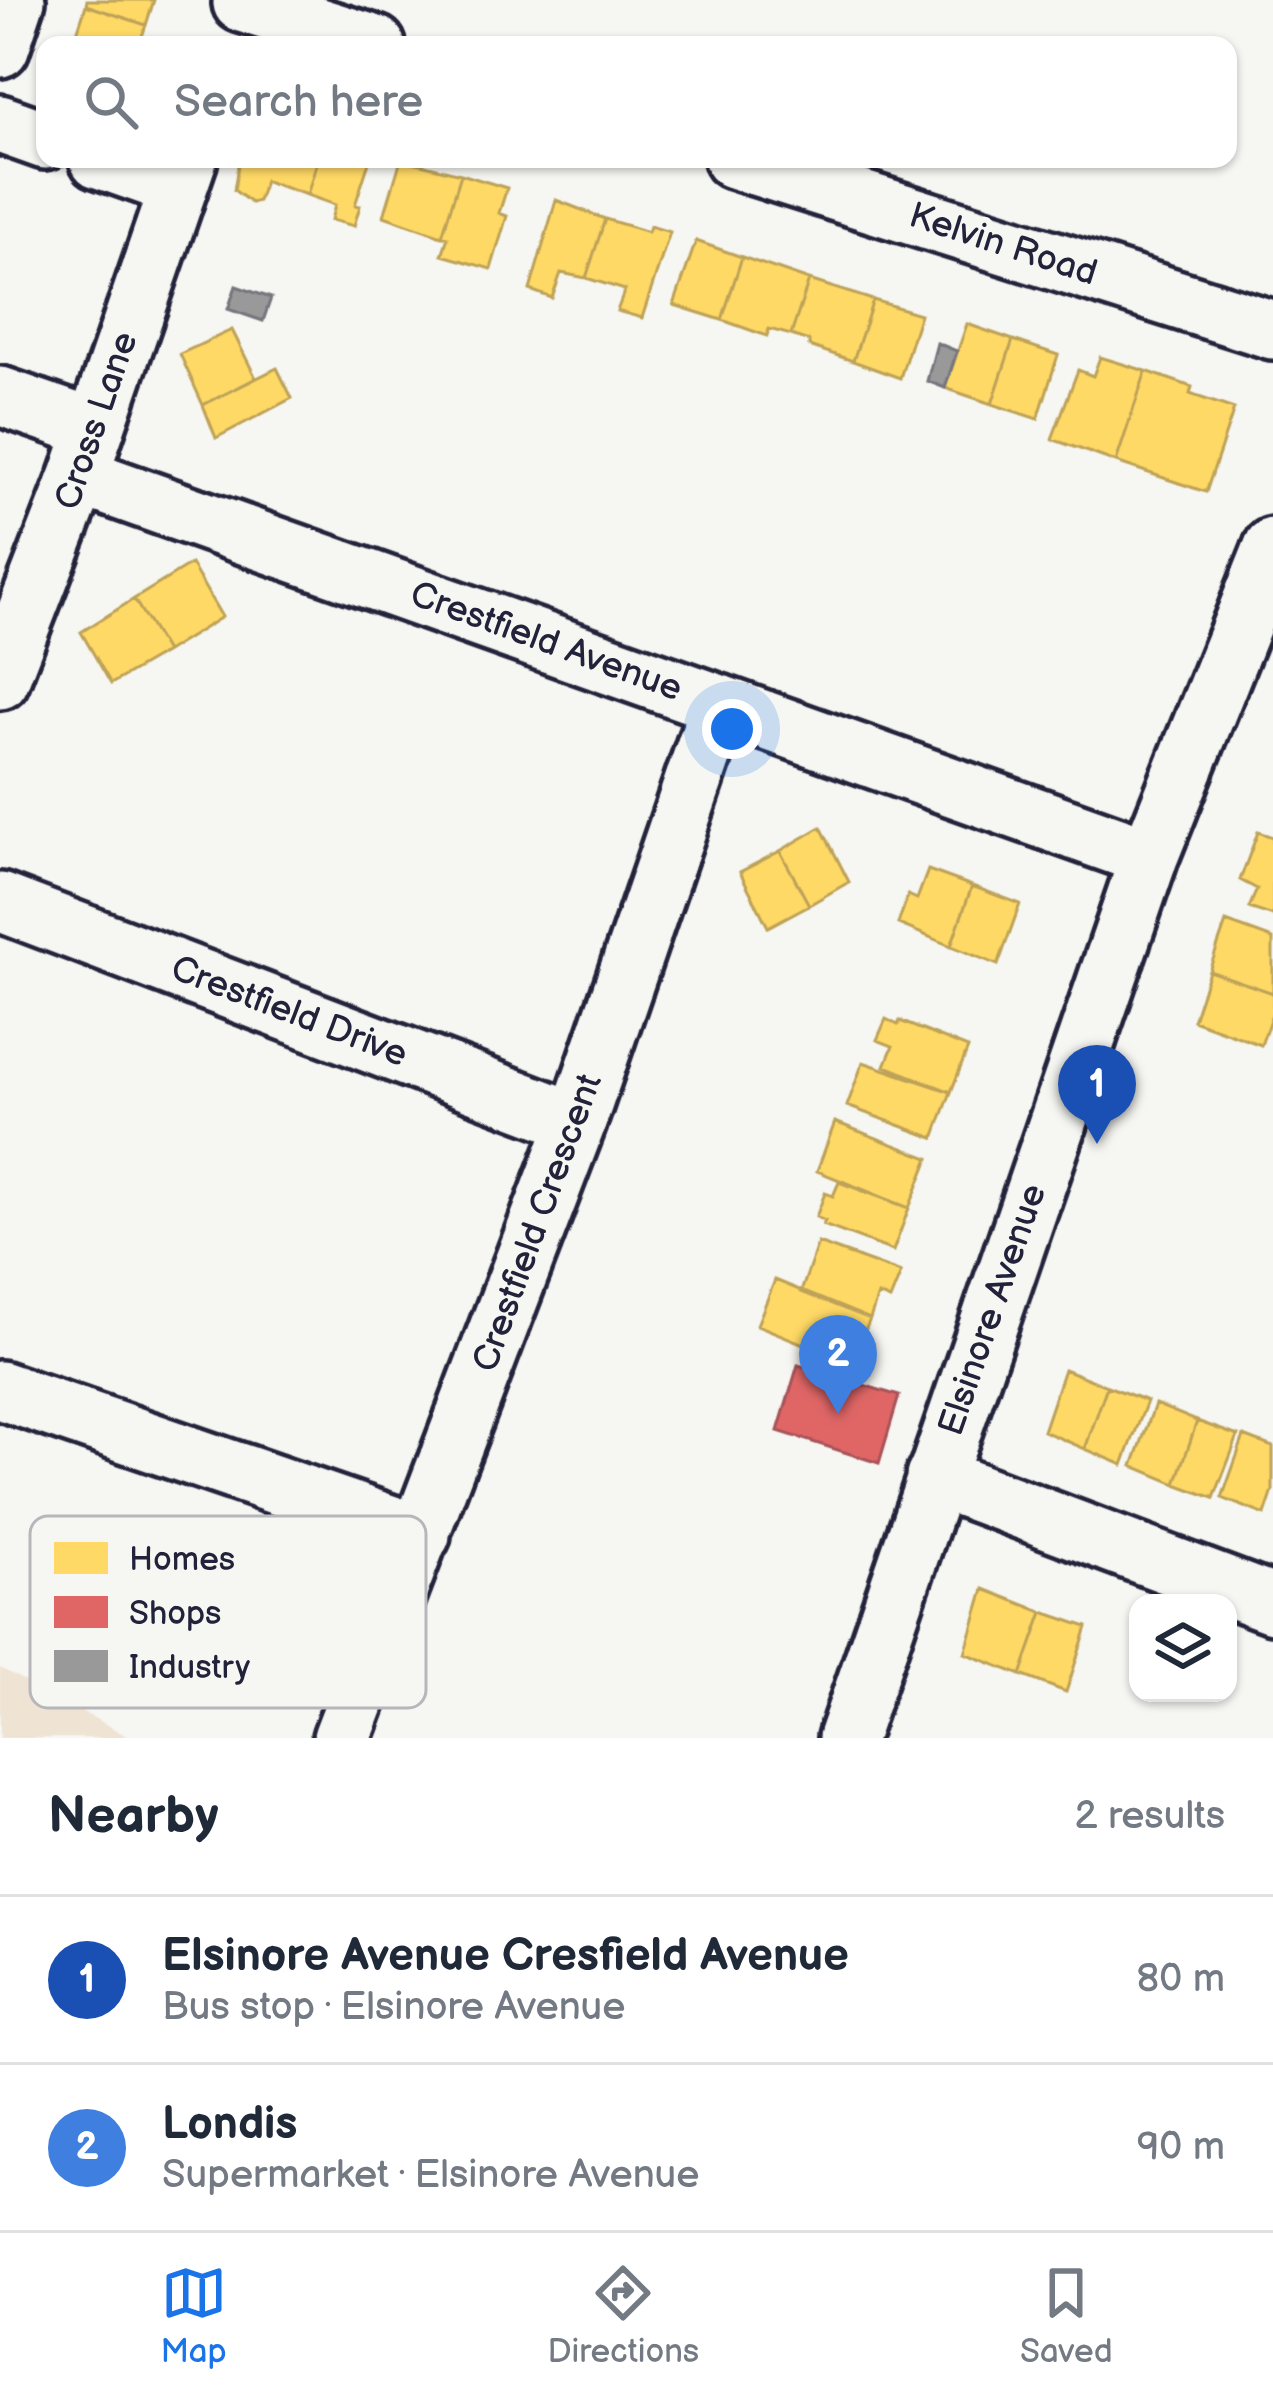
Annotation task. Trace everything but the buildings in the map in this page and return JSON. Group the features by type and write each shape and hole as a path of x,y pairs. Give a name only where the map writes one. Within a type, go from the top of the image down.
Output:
{"street":[{"path":"0,48 16,0"},
{"path":"238,16 333,36"},
{"path":"0,124 36,137"},
{"path":"153,168 183,173"},
{"name":"Kelvin Road","path":"761,168 1273,330"},
{"name":"Cross Lane","path":"0,680 87,452 183,173"},
{"name":"Crestfield Avenue","path":"0,395 87,452 720,704 1149,857"},
{"name":"Elsinore Avenue","path":"847,1738 1149,857 1268,577"},
{"name":"Crestfield Crescent","path":"426,1522 578,1122 720,704"},
{"name":"Crestfield Drive","path":"0,902 578,1122"},
{"path":"0,1390 366,1516"},
{"path":"935,1477 1273,1604"},
{"name":"Crestfield Crescent","path":"342,1738 354,1708"}],"shaded area":[{"path":"0,1668 30,1684 30,1708 75,1708 131,1738 0,1738"}],"place":[{"name":"Elsinore Avenue Cresfield Avenue","path":"1097,1144"},
{"name":"Londis","path":"838,1414"}]}
